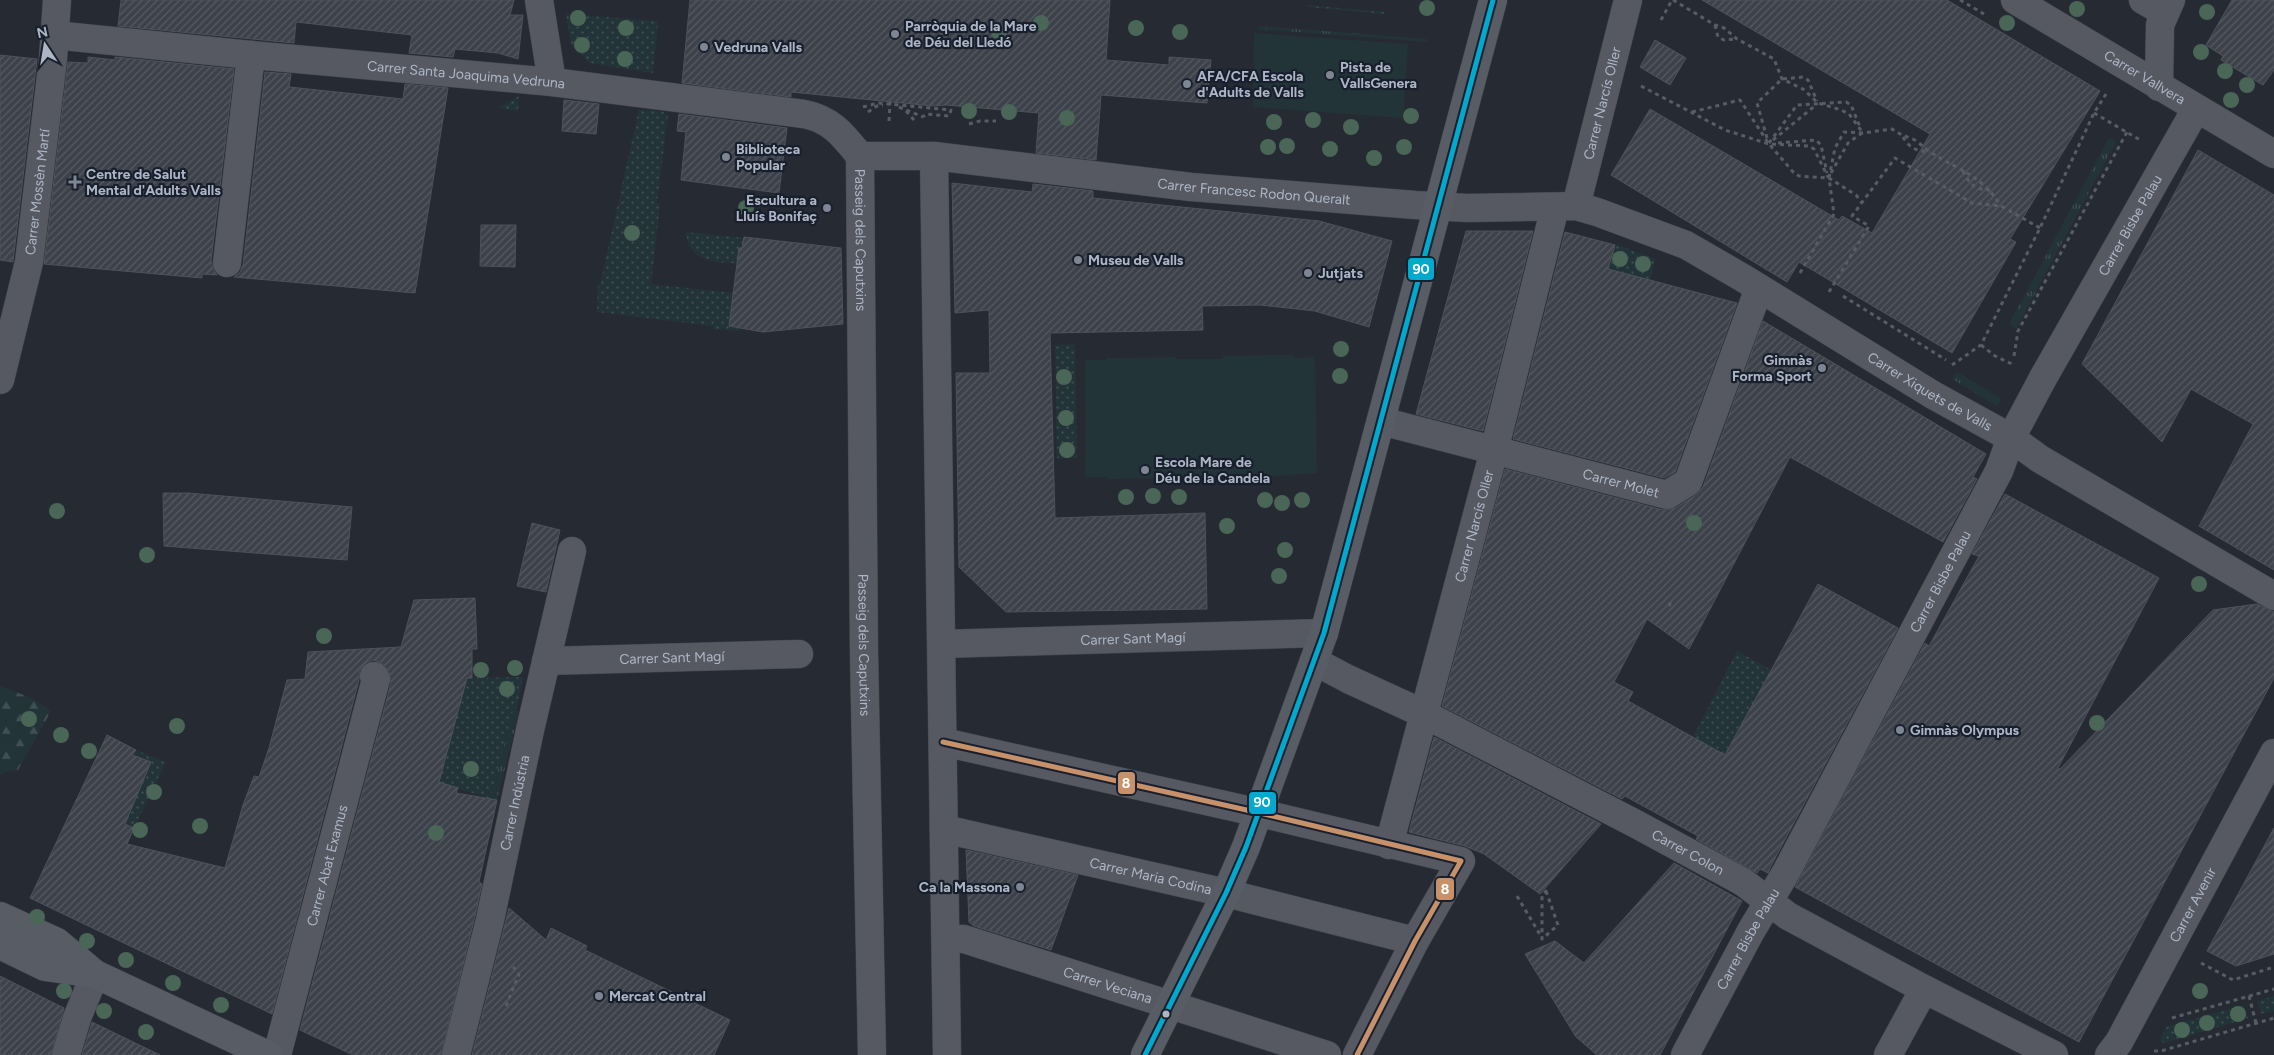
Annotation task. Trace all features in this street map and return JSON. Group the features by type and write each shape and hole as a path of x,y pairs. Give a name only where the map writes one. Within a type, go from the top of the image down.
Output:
{"main road":[{"path":"1145,1055 1226,893 1260,813 1324,633 1439,206 1492,0"},
{"path":"0,916 57,942 95,974 268,1055"},
{"path":"0,930 11,936 57,942"},
{"path":"0,945 45,967 95,974"}],"street":[{"name":"Carrer Mossèn Martí","path":"0,380 29,262 57,0"},
{"path":"539,0 552,82"},
{"name":"Carrer Narcís Oller","path":"1389,845 1422,712 1494,451 1628,0"},
{"name":"Carrer Vallvera","path":"2015,0 2274,154"},
{"path":"2159,4 2159,87"},
{"name":"Carrer Santa Joaquima Vedruna","path":"54,35 552,82 712,101 819,117 840,133 860,156"},
{"path":"227,263 251,55"},
{"name":"Carrer Bisbe Palau","path":"1685,1055 1751,931 1769,902 1999,471 2011,438 2043,378 2196,109"},
{"name":"Passeig dels Caputxins","path":"872,1055 864,653 860,156 934,156"},
{"path":"934,156 947,1055"},
{"name":"Carrer Francesc Rodon Queralt","path":"934,156 1190,187 1439,206 1566,207"},
{"name":"Carrer Xiquets de Valls","path":"1566,207 1597,212 1686,245 1933,395 2011,438 2040,459 2274,596"},
{"name":"Carrer Molet","path":"1381,421 1667,494 1688,482 1759,288"},
{"name":"Carrer Indústria","path":"456,1055 490,920 546,661 572,551"},
{"name":"Carrer Sant Magí","path":"942,644 1324,633"},
{"name":"Carrer Sant Magí","path":"546,661 799,654"},
{"name":"Carrer Colon","path":"1314,661 1348,679 1422,712 1743,882 1788,916 1924,989 2054,1055"},
{"name":"Carrer Abat Examus","path":"276,1055 376,679 374,676"},
{"path":"942,742 1260,813 1461,861 1416,941 1357,1055"},
{"name":"Carrer Avenir","path":"2109,1055 2120,1042 2274,753"},
{"name":"Carrer Maria Codina","path":"944,829 1226,893 1416,941"},
{"name":"Carrer Veciana","path":"946,939 964,939 1327,1055"},
{"path":"66,1055 77,1018 95,974"},
{"path":"1888,1055 1924,989"}],"path":[{"path":"1664,11 1672,0 1715,25 1724,28 1736,39 1774,59 1782,79 1803,88 1818,103 1849,114 1863,133"},
{"path":"1715,25 1718,37 1724,40 1736,39"},
{"path":"1769,144 1757,103 1782,79 1803,77 1808,80 1818,103"},
{"path":"1632,81 1725,130 1769,144 1809,146 1814,149 1829,178 1856,196 1862,203"},
{"path":"1953,364 1981,345 2040,228 2094,113 2110,88"},
{"path":"1691,112 1740,100 1769,144 1794,173 1799,176 1829,178"},
{"path":"1769,144 1797,105 1846,102 1851,106 1863,133"},
{"path":"855,110 878,103 890,103 951,110 949,116 926,114 924,119 890,103 877,106"},
{"path":"889,126 890,103"},
{"path":"1769,144 1818,103"},
{"path":"904,108 918,125"},
{"path":"1981,345 1995,356 2012,364 2018,331 2127,132 2094,113"},
{"path":"966,126 980,121 996,121"},
{"path":"1829,178 1835,148 1844,132 1863,133 1892,129 1902,136 1916,141 1931,152 1979,179 1991,190 2002,206"},
{"path":"1829,178 1848,143 1863,133"},
{"path":"1902,136 1908,146 1917,151 1931,152"},
{"path":"1769,144 1816,140 1820,145 1829,178 1834,214 1799,274"},
{"path":"1832,289 1869,226 1852,216 1896,158 1972,203 2002,206 2040,228"},
{"path":"1964,171 1969,183 1980,190 1991,190"},
{"path":"1844,297 1947,361"},
{"path":"1669,606 1671,601"},
{"path":"1546,891 1558,925 1542,939 1542,896 1546,891"},
{"path":"1518,896 1542,939"},
{"path":"2201,963 2234,980 2274,967"},
{"path":"506,1005 519,974 514,967"},
{"path":"2171,1018 2274,989"},
{"path":"2249,996 2256,1023"},
{"path":"2153,1051 2161,1051 2274,1018"}],"green space":[{"path":"1306,5 1384,12 1384,14 1309,7"},
{"path":"566,14 658,21 653,73 590,63 571,45"},
{"path":"1259,26 1427,39 1427,42 1259,29"},
{"name":"Pista de VallsGenera","path":"1254,33 1408,44 1403,118 1253,107"},
{"path":"519,96 518,111 498,108"},
{"path":"639,109 664,112 664,114 668,115 657,203 660,204 651,284 733,293 729,327 739,328 739,331 713,329 713,326 597,312 598,285 600,285"},
{"path":"2109,138 2116,142 2016,329 2009,324"},
{"path":"686,232 744,238 742,248 739,249 737,264 711,261 697,255 688,242"},
{"path":"1616,244 1655,259 1650,280 1608,269"},
{"path":"1075,344 1077,458 1057,458 1055,345"},
{"path":"1293,355 1294,358 1315,357 1317,473 1276,476 1178,476 1178,478 1108,479 1108,477 1085,477 1085,360 1176,357 1176,359 1223,359 1223,356"},
{"path":"1957,372 2001,399 1997,406 1952,379"},
{"path":"1737,651 1773,671 1725,755 1693,737"},
{"path":"523,677 516,711 513,710 490,799 439,782 467,678"},
{"path":"0,686 29,697 51,711 18,770 7,771 0,775"},
{"path":"513,710 519,712 497,800 490,799"},
{"path":"136,750 166,762 134,828 105,815 150,763 132,755"},
{"path":"2274,996 2274,1011 2261,1014 2257,1001"},
{"path":"2244,1005 2248,1018 2164,1043 2160,1041 2166,1027"}],"building":[{"path":"121,0 514,0 510,15 523,15 518,59 498,53 455,49 453,57 409,53 412,35 296,22 294,43 118,26"},
{"path":"690,0 1110,0 1106,60 1169,65 1169,57 1211,60 1207,103 1101,95 1096,160 1036,153 1039,113 946,105 933,106 791,92 791,97 682,83"},
{"path":"1702,0 1947,0 2100,91 2010,239 2016,242 1952,353 1799,262 1787,282 1611,175 1650,109 1839,220 1842,216 1872,233 1930,134"},
{"path":"2232,0 2274,0 2274,70 2263,85 2221,60 2223,56 2206,45"},
{"path":"1655,40 1686,58 1670,85 1640,67"},
{"path":"0,55 37,59 13,262 0,260"},
{"path":"88,57 115,60 115,57 234,69 211,261 217,275 202,274 202,278 44,264 68,62 88,63"},
{"path":"265,72 291,74 289,87 403,99 405,84 448,88 415,293 234,277 240,272 243,265"},
{"path":"564,100 599,104 596,134 562,131"},
{"name":"Biblioteca Popular","path":"679,114 787,128 779,193 681,180 686,132 677,131"},
{"path":"2198,150 2274,195 2274,570 2199,526 2253,424 2191,389 2162,442 2082,364"},
{"path":"952,183 1032,192 1033,184 1093,191 1093,198 1319,221 1392,241 1369,327 1315,311 1260,305 1202,306 1203,330 1050,333 1055,518 1205,513 1207,609 1006,612 959,567 956,373 990,373 989,310 955,313"},
{"path":"481,225 516,225 515,267 480,266"},
{"path":"1466,231 1533,231 1483,431 1416,414"},
{"path":"1565,232 1615,245 1608,269 1737,303 1675,472 1664,478 1513,439"},
{"path":"744,237 841,248 843,324 763,332 729,326 739,248 742,248"},
{"path":"1763,321 1986,454 1973,477 1977,479 1943,542 1790,457 1689,649 1647,619 1614,682 1633,692 1628,701 1725,755 1818,584 1898,628 1768,873 1760,869 1757,873 1696,839 1698,836 1625,796 1622,799 1442,706 1505,469 1663,510 1675,508 1696,495 1703,487"},
{"path":"163,493 188,493 352,507 347,560 164,546"},
{"path":"2005,494 2159,578 2058,768 2060,769 2213,610 2257,604 2274,612 2274,678 2079,1042 1795,887 1925,643 1929,646 1979,556 1972,554"},
{"path":"532,523 560,530 546,592 517,586"},
{"path":"475,598 477,649 472,649 472,678 467,678 439,782 458,788 456,793 497,800 479,882 482,884 475,916 441,1055 353,1055 300,1030 391,683 389,671 380,662 373,660 366,663 360,670 359,680 272,1014 30,898 107,735 136,750 132,755 151,762 125,824 134,828 127,844 225,868 243,805 254,776 259,777 269,748 287,680 305,679 308,652 401,647 414,600"},
{"path":"1434,737 1601,824 1540,894 1484,854 1465,846 1409,832"},
{"path":"2274,828 2274,954 2236,966 2207,951"},
{"name":"Ca la Massona","path":"966,850 1078,875 1051,950 974,926 969,922"},
{"path":"1674,863 1742,901 1660,1055 1597,1055 1576,1037 1525,954 1555,941 1584,963"},
{"name":"Mercat Central","path":"509,908 546,940 551,928 587,946 585,950 730,1020 714,1055 472,1055"},
{"path":"0,976 64,1008 51,1055 0,1055"},
{"path":"92,1022 160,1055 82,1055"}],"transit line":[{"name":"90","path":"1145,1055 1226,893 1246,847 1324,633 1493,0"},
{"name":"8","path":"943,742 1260,813 1461,861 1415,941 1357,1055"}],"place":[{"name":"Parròquia de la Mare de Déu del Lledó","path":"895,34"},
{"name":"Vedruna Valls","path":"704,47"},
{"name":"Pista de VallsGenera","path":"1330,75"},
{"name":"AFA/CFA Escola d'Adults de Valls","path":"1187,84"},
{"name":"Biblioteca Popular","path":"726,157"},
{"name":"Centre de Salut Mental d'Adults Valls","path":"75,182"},
{"name":"Escultura a Lluís Bonifaç","path":"827,208"},
{"name":"Museu de Valls","path":"1078,260"},
{"name":"Jutjats","path":"1308,273"},
{"name":"Gimnàs Forma Sport","path":"1822,368"},
{"name":"Escola Mare de Déu de la Candela","path":"1145,470"},
{"name":"Gimnàs Olympus","path":"1900,730"},
{"name":"Ca la Massona","path":"1020,887"},
{"name":"Mercat Central","path":"599,996"}]}
